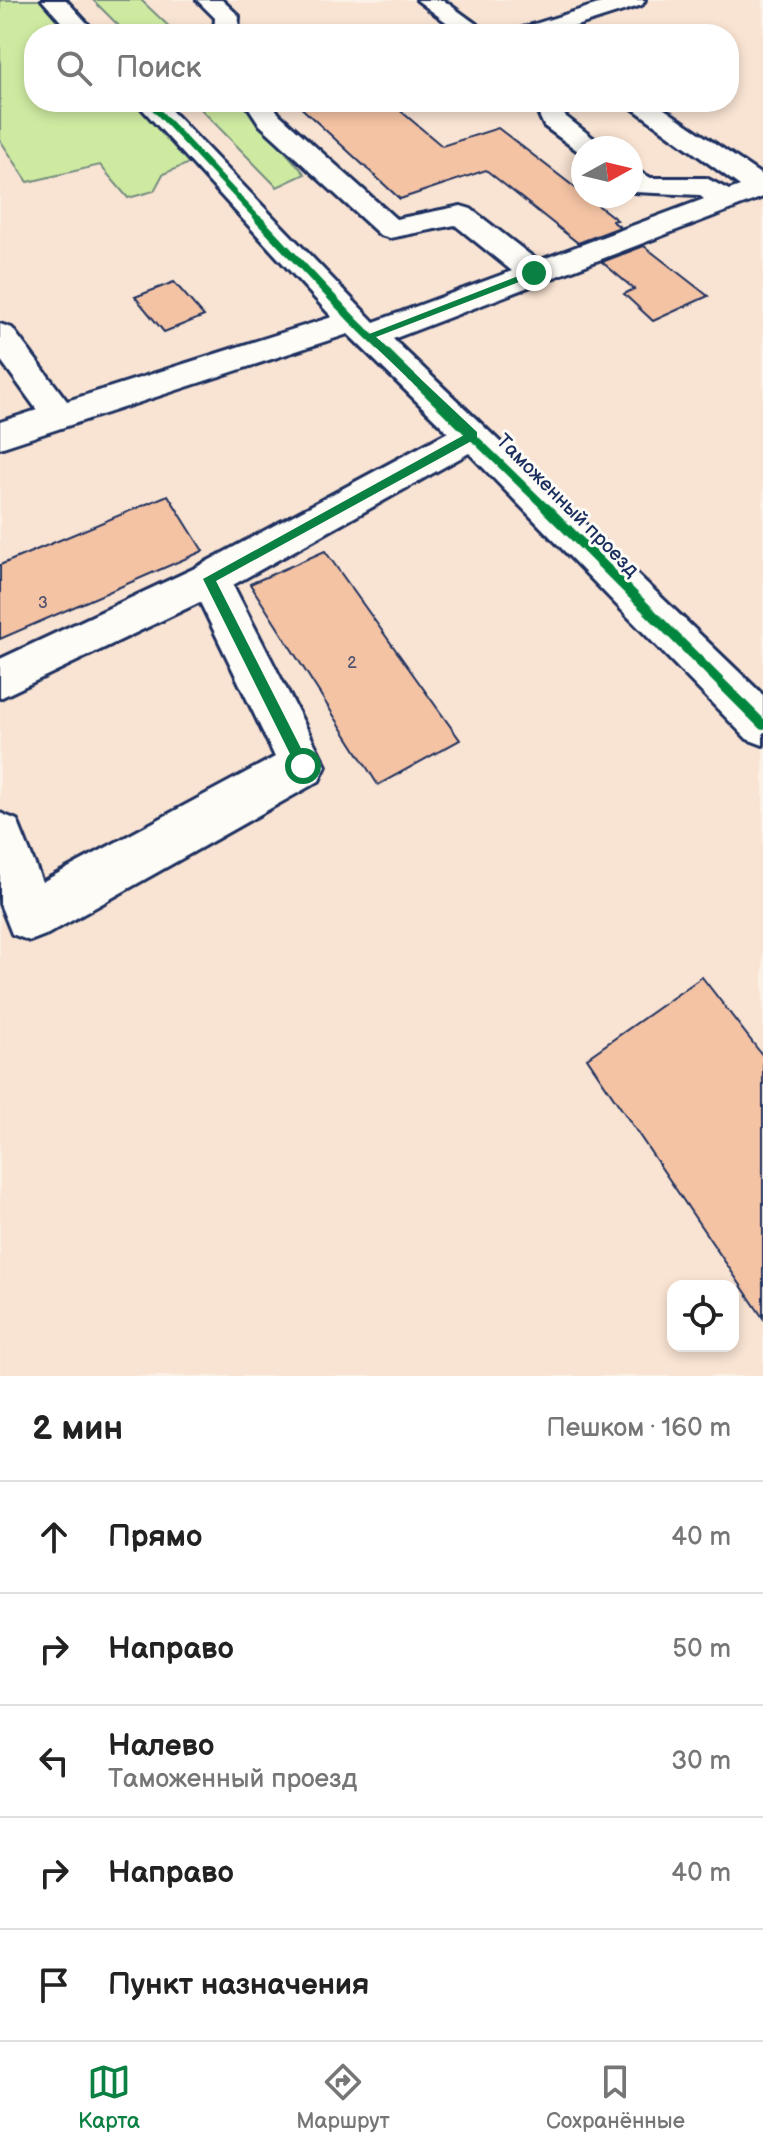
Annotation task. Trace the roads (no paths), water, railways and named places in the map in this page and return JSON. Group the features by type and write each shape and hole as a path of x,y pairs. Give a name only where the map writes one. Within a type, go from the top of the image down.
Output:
{"street":[{"path":"53,0 76,24"},
{"path":"208,0 227,16 227,24"},
{"path":"428,0 463,24"},
{"path":"558,24 634,0"},
{"name":"Таможенный проезд","path":"158,112 361,328 473,435 763,725"},
{"path":"264,112 390,229 461,215 534,273"},
{"path":"550,112 553,120 575,136"},
{"path":"652,112 762,187"},
{"path":"643,185 706,187 725,201"},
{"path":"0,435 58,414 361,328 534,273 762,187"},
{"path":"0,335 58,414"},
{"path":"0,679 209,579 473,435"},
{"path":"0,836 30,916 303,766 209,579"}]}
